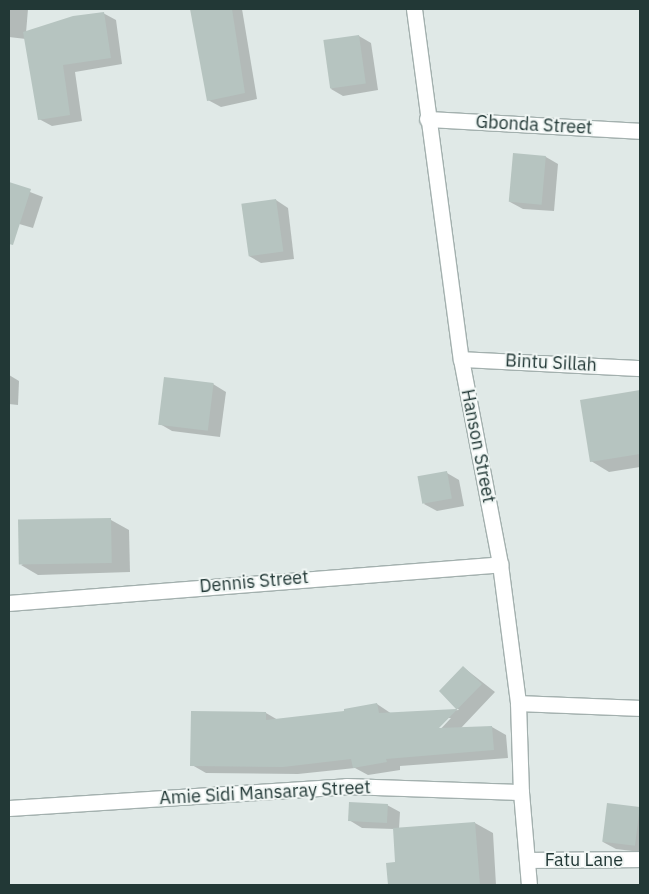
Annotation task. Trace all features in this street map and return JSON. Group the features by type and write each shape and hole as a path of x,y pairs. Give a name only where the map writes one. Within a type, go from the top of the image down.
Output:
{"street":[{"name":"Hanson Street","path":"414,9 427,119 461,359 500,564 518,703 520,792 529,860 529,885"},
{"name":"Gbonda Street","path":"427,119 640,132"},
{"name":"Bintu Sillah","path":"461,359 640,368"},
{"name":"Dennis Street","path":"9,603 500,564"},
{"path":"518,703 640,708"},
{"name":"Amie Sidi Mansaray Street","path":"9,808 346,786 520,792"},
{"name":"Fatu Lane","path":"529,860 640,859"}],"building":[{"path":"190,9 232,9 245,93 207,101"},
{"path":"104,12 111,58 63,65 70,115 38,120 23,32 73,16"},
{"path":"359,35 366,84 330,89 323,40"},
{"path":"513,153 546,156 542,205 509,202"},
{"path":"9,182 31,189 13,245 9,244"},
{"path":"276,199 283,251 249,256 241,204"},
{"path":"164,377 214,383 208,431 158,425"},
{"path":"640,390 640,454 590,462 580,400"},
{"path":"447,471 452,499 422,504 417,476"},
{"path":"111,518 112,563 19,565 18,520"},
{"path":"463,666 482,684 439,728 492,726 494,750 386,759 387,762 353,768 351,759 283,767 190,766 191,711 266,712 266,720 344,711 344,709 377,703 379,713 456,709 439,691"},
{"path":"349,802 388,804 387,823 348,821"},
{"path":"607,803 640,807 635,846 602,842"},
{"path":"475,822 480,885 388,885 386,863 395,862 393,828"}]}
